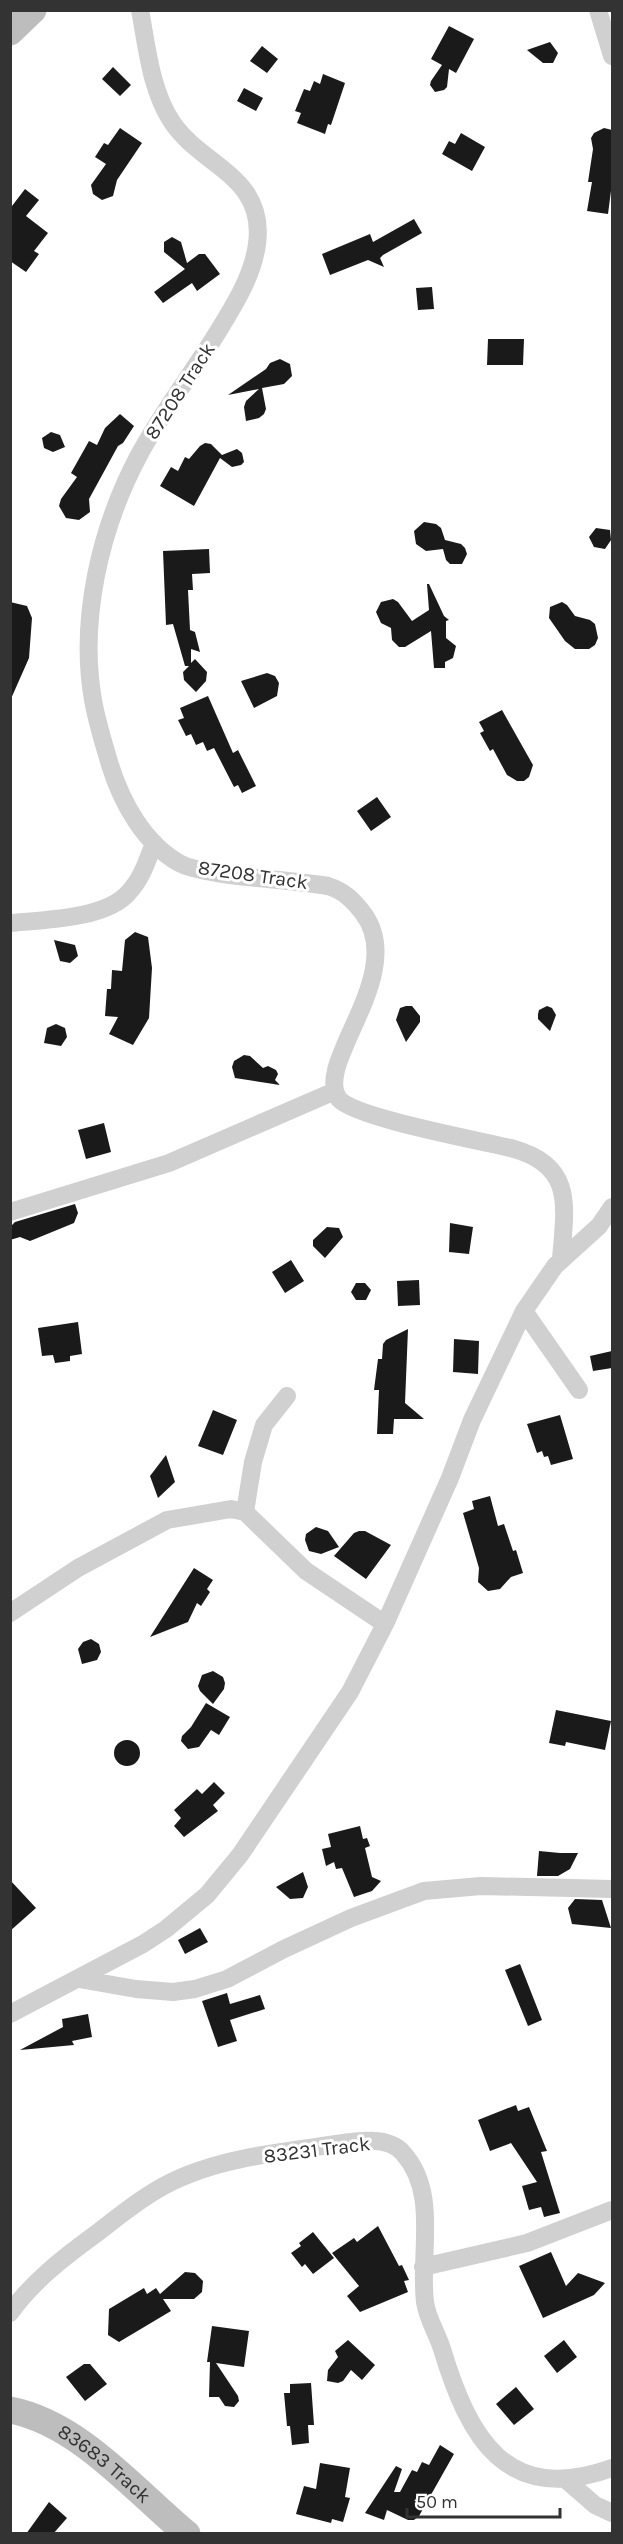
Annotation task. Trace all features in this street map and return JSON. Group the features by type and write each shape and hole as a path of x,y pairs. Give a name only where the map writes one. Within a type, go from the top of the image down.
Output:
{"street":[{"path":"10,32 33,10"},
{"name":"87208 Track","path":"140,10 156,87 171,122 197,148 238,181 255,213 258,242 241,292 137,458 110,522 91,610 90,676 98,727 124,801 154,843 182,865 253,879 312,884 339,890 350,897 370,922 374,950 368,993 336,1065 333,1080 335,1091"},
{"path":"598,10 612,56"},
{"path":"10,923 89,913 113,906 128,894 142,875 154,843"},
{"path":"10,1212 169,1163 335,1091 349,1107 374,1116 514,1149 531,1154 543,1161 553,1171 564,1196 561,1259"},
{"path":"10,2014 143,1944 191,1910 207,1895 240,1855 350,1692 385,1624 450,1478 472,1420 537,1288 561,1259 599,1226 612,1207"},
{"path":"524,1311 579,1390"},
{"path":"245,1512 253,1462 264,1425 287,1396"},
{"path":"10,1612 78,1568 168,1520 231,1509 245,1512 306,1571 385,1624"},
{"path":"79,1979 136,1989 173,1992 195,1989 227,1980 284,1949 351,1918 424,1891 482,1886 612,1890"},
{"name":"83231 Track","path":"10,2313 20,2300 72,2251 155,2191 173,2181 227,2163 351,2142 372,2141 396,2146 410,2162 420,2184 424,2205 425,2304 460,2402 478,2436 501,2459 528,2474 565,2478 612,2468"},
{"path":"423,2267 527,2243 612,2210"},
{"name":"83683 Track","path":"10,2410 40,2419 89,2449 187,2534"},
{"path":"565,2478 595,2505 612,2513"}],"building":[{"path":"449,26 474,39 456,73 449,69 447,87 435,92 430,85 431,81 442,65 431,59"},
{"path":"550,42 558,53 553,63 543,63 527,50"},
{"path":"262,46 278,59 267,73 250,61"},
{"path":"113,67 131,85 120,96 102,79"},
{"path":"323,74 345,83 331,125 328,124 325,134 297,123 301,113 295,111 304,89 310,91 314,81 320,84"},
{"path":"244,88 263,98 256,111 237,101"},
{"path":"120,128 142,143 117,180 113,196 102,200 93,194 91,185 106,164 95,157 104,143 108,145"},
{"path":"604,128 612,130 612,183 608,214 587,211 592,182 588,182 593,149 591,138 594,133"},
{"path":"461,133 485,147 472,171 442,154 449,141 455,144"},
{"path":"25,189 39,200 26,216 48,233 34,251 39,254 26,272 10,261 10,205 12,206"},
{"path":"414,219 422,233 383,255 380,258 384,267 368,260 330,275 322,254 370,234 373,242"},
{"path":"172,237 181,242 187,263 199,254 205,254 220,274 197,291 192,283 163,303 154,292 185,269 164,252 164,242"},
{"path":"432,287 434,309 418,310 416,288"},
{"path":"488,339 524,339 523,365 487,365"},
{"path":"280,359 290,364 292,376 284,384 262,388 266,409 264,414 259,418 246,421 244,407 246,401 259,389 228,395 266,369 270,363"},
{"path":"120,414 134,426 123,443 118,446 89,499 90,512 79,520 66,518 59,506 61,499 77,477 71,473 89,441 97,445 105,428"},
{"path":"51,432 60,435 65,447 53,452 44,448 42,438"},
{"path":"205,443 211,444 222,455 237,449 242,453 244,462 232,467 220,458 194,506 160,486 171,467 178,471 185,457 189,459"},
{"path":"424,522 436,524 441,528 445,540 461,544 465,548 467,554 462,564 450,564 446,560 443,549 426,551 416,544 414,531"},
{"path":"596,528 610,530 611,540 605,549 594,547 589,537"},
{"path":"209,549 210,573 192,574 193,590 188,590 190,630 195,632 200,652 191,649 191,663 195,659 207,672 206,681 196,692 184,680 183,672 189,666 185,666 173,624 166,625 163,551"},
{"path":"427,584 444,616 449,620 446,621 446,638 456,646 453,658 445,662 445,668 434,668 431,631 405,647 399,647 392,640 391,628 381,623 376,612 381,602 393,599 398,602 412,621 429,610"},
{"path":"10,602 27,606 32,618 29,658 10,701"},
{"path":"562,602 575,616 590,620 595,624 598,638 595,645 589,649 575,649 565,641 549,618 550,607"},
{"path":"267,673 275,676 279,683 277,696 254,708 241,681"},
{"path":"208,696 233,753 238,750 256,786 242,793 238,785 234,787 214,748 207,751 203,742 196,745 191,734 186,736 178,720 184,718 180,708"},
{"path":"502,710 533,765 529,777 524,781 517,781 507,775 493,749 490,751 480,733 484,731 479,722"},
{"path":"377,797 391,817 371,831 357,811"},
{"path":"135,932 148,937 152,968 149,1018 133,1045 109,1034 118,1017 105,1016 107,989 111,989 112,970 122,971 125,940"},
{"path":"54,940 75,945 78,956 70,963 60,961"},
{"path":"412,1006 420,1016 420,1022 406,1042 396,1020 400,1008"},
{"path":"547,1006 552,1008 556,1015 550,1031 538,1019 539,1010"},
{"path":"56,1024 65,1028 67,1037 61,1046 44,1043 47,1028"},
{"path":"244,1055 250,1056 263,1068 268,1066 276,1070 278,1074 275,1080 280,1085 235,1078 232,1067 234,1061"},
{"path":"104,1123 111,1152 86,1159 78,1130"},
{"path":"75,1204 78,1213 74,1223 30,1241 20,1237 10,1240 10,1227 15,1222"},
{"path":"450,1223 473,1227 469,1254 449,1252"},
{"path":"327,1227 339,1228 343,1237 325,1258 313,1246 313,1240"},
{"path":"291,1260 304,1281 285,1293 272,1272"},
{"path":"419,1280 420,1305 398,1306 397,1281"},
{"path":"356,1283 365,1283 371,1290 366,1300 356,1300 351,1292"},
{"path":"78,1322 82,1354 70,1356 70,1361 55,1363 53,1355 42,1356 38,1328"},
{"path":"408,1329 405,1403 424,1419 394,1419 393,1434 377,1434 379,1390 374,1390 378,1359 382,1359 383,1344 386,1340"},
{"path":"454,1339 479,1341 478,1374 453,1372"},
{"path":"612,1351 612,1368 593,1371 590,1356"},
{"path":"213,1410 237,1420 223,1455 198,1446"},
{"path":"560,1415 573,1459 551,1465 548,1456 544,1457 542,1451 537,1453 527,1424"},
{"path":"166,1455 175,1482 158,1498 150,1476"},
{"path":"490,1496 498,1526 504,1524 523,1573 511,1577 500,1589 488,1591 478,1582 479,1568 463,1513 474,1509 472,1501"},
{"path":"316,1527 328,1531 339,1547 321,1554 309,1551 305,1540 306,1534"},
{"path":"365,1531 391,1545 366,1579 334,1556 354,1533"},
{"path":"194,1568 213,1580 207,1589 210,1592 201,1606 197,1603 188,1622 150,1637"},
{"path":"91,1639 99,1644 101,1652 97,1660 82,1664 78,1649 83,1642"},
{"path":"213,1671 223,1677 225,1683 224,1689 213,1704 198,1686 202,1675"},
{"path":"206,1703 230,1717 219,1735 211,1730 199,1747 188,1749 181,1741 182,1736 191,1727"},
{"path":"556,1710 611,1721 605,1750 566,1742 565,1746 549,1743"},
{"path":"127,1740 137,1743 140,1753 137,1763 127,1766 117,1763 114,1753 117,1743"},
{"path":"214,1782 225,1793 213,1805 218,1811 184,1837 174,1826 181,1818 174,1810 197,1789 202,1794"},
{"path":"360,1826 363,1839 367,1838 370,1846 365,1848 372,1877 381,1881 372,1891 354,1897 342,1868 336,1869 334,1862 326,1866 322,1849 331,1847 328,1834"},
{"path":"539,1851 578,1853 570,1869 558,1876 537,1876"},
{"path":"303,1872 308,1887 303,1898 290,1899 276,1887"},
{"path":"10,1880 36,1908 10,1931"},
{"path":"575,1899 602,1900 611,1928 572,1924 568,1908"},
{"path":"200,1928 208,1942 185,1954 178,1940"},
{"path":"520,1964 542,2020 528,2026 505,1970"},
{"path":"227,1993 230,2004 260,1995 265,2009 230,2020 237,2041 218,2047 202,2001"},
{"path":"88,2014 92,2037 72,2041 74,2045 20,2050 63,2027 62,2019"},
{"path":"516,2105 518,2111 529,2107 547,2151 541,2152 560,2213 544,2217 541,2207 529,2210 522,2186 537,2182 511,2143 490,2151 478,2120"},
{"path":"378,2226 409,2280 404,2281 408,2292 360,2312 347,2296 359,2286 332,2253 354,2238 357,2242"},
{"path":"313,2232 334,2258 313,2274 305,2264 302,2267 291,2253 301,2246 299,2243"},
{"path":"551,2252 566,2286 578,2273 605,2283 594,2295 543,2318 519,2266"},
{"path":"185,2272 195,2273 203,2281 202,2292 194,2299 163,2299 171,2311 119,2342 108,2335 109,2309 144,2288 147,2294 156,2288 160,2294"},
{"path":"212,2326 249,2331 244,2367 216,2363 238,2396 239,2401 234,2407 225,2406 219,2397 209,2397 210,2362 207,2362"},
{"path":"348,2340 375,2365 362,2380 351,2370 343,2381 338,2383 327,2381 328,2370 338,2357 335,2351"},
{"path":"564,2340 577,2357 557,2373 544,2356"},
{"path":"84,2364 90,2364 107,2384 85,2401 66,2377"},
{"path":"311,2383 314,2425 308,2425 309,2443 292,2445 290,2426 287,2426 284,2393 290,2393 290,2384"},
{"path":"516,2387 534,2409 514,2425 496,2404"},
{"path":"440,2445 454,2454 419,2516 414,2520 408,2520 387,2510 384,2520 365,2513 396,2466 402,2469 394,2492 400,2492 412,2470 417,2472 422,2462 429,2465"},
{"path":"320,2463 350,2468 345,2497 350,2498 343,2522 332,2519 331,2523 296,2514 304,2486 316,2489"},
{"path":"49,2502 67,2518 53,2534 26,2534"}]}
